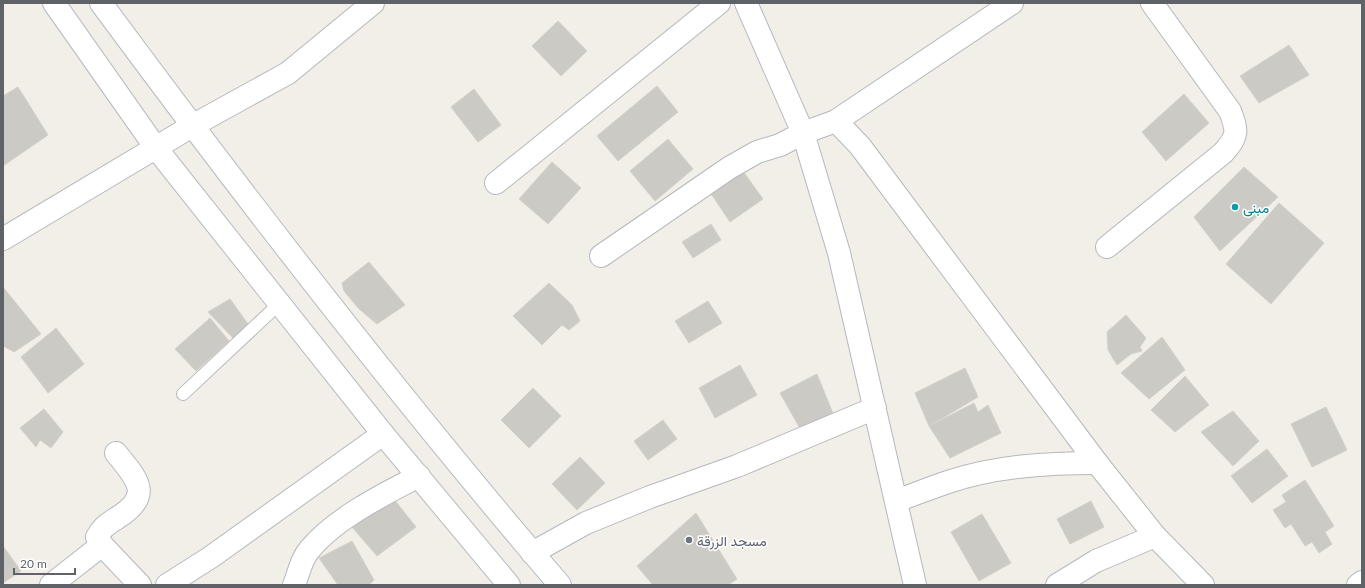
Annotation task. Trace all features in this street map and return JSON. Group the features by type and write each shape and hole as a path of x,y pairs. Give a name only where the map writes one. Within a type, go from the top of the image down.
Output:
{"street":[{"path":"54,3 156,148 383,434 509,585"},
{"path":"101,3 192,126 412,408 560,585"},
{"path":"3,239 192,126 288,73 373,3"},
{"path":"496,183 719,3"},
{"path":"746,3 803,133 839,253 915,585"},
{"path":"601,256 729,168 757,152 780,145 803,133 836,121 1012,3"},
{"path":"1107,247 1223,153 1233,141 1237,129 1230,111 1152,3"},
{"path":"836,121 860,146 1097,463 1155,536 1203,585"},
{"path":"532,553 586,524 650,497 737,466 875,408"},
{"path":"167,585 211,557 383,434"},
{"path":"116,453 134,476 139,490 139,499 129,511 101,528 97,537 102,545 140,585"},
{"path":"896,501 949,482 1011,468 1052,463 1097,463"},
{"path":"294,585 302,560 309,549 332,528 379,496 419,476"},
{"path":"1057,585 1096,561 1155,536"},
{"path":"51,585 102,545"},
{"path":"1358,585 1362,582"}],"lane":[{"path":"183,394 279,304"}],"building":[{"path":"558,21 587,51 561,76 532,46"},
{"path":"1289,45 1309,75 1259,103 1240,76"},
{"path":"657,86 678,112 618,161 597,136"},
{"path":"18,87 48,135 3,166 3,96"},
{"path":"474,89 501,125 478,142 451,107"},
{"path":"1184,94 1209,123 1166,161 1142,132"},
{"path":"668,139 693,169 655,201 630,171"},
{"path":"552,162 581,188 548,224 519,199"},
{"name":"مبنى","path":"1244,167 1278,197 1220,251 1194,217"},
{"path":"742,170 763,199 730,222 710,192"},
{"path":"1279,203 1324,243 1271,304 1226,264"},
{"path":"711,224 721,240 693,258 682,242"},
{"path":"369,262 405,305 377,324 359,309 344,291 342,283"},
{"path":"549,283 572,305 580,321 569,330 562,325 542,345 513,316"},
{"path":"3,287 41,334 14,352 3,346"},
{"path":"230,299 248,324 234,339 208,312"},
{"path":"708,301 722,323 689,343 675,321"},
{"path":"1126,315 1146,338 1140,347 1142,351 1131,354 1117,365 1108,350 1107,332"},
{"path":"210,318 229,341 196,371 175,349"},
{"path":"56,328 84,364 48,393 21,357"},
{"path":"1162,337 1185,370 1149,399 1121,373"},
{"path":"740,365 757,395 715,418 699,388"},
{"path":"965,368 978,397 929,426 915,393"},
{"path":"817,374 834,416 802,432 780,393"},
{"path":"1185,376 1209,405 1175,432 1151,410"},
{"path":"533,388 561,416 529,448 501,420"},
{"path":"974,403 978,412 988,405 1001,433 950,458 929,426"},
{"path":"1326,407 1347,450 1312,467 1291,424"},
{"path":"44,409 63,432 51,448 40,440 36,447 20,428"},
{"path":"1233,411 1259,441 1233,466 1201,432"},
{"path":"663,420 677,439 648,460 634,441"},
{"path":"1267,449 1288,476 1252,503 1231,476"},
{"path":"580,457 605,483 577,510 552,484"},
{"path":"1305,480 1334,526 1325,532 1332,544 1319,553 1312,542 1305,546 1291,524 1285,528 1273,510 1286,502 1282,495"},
{"path":"393,498 416,527 377,556 352,527"},
{"path":"1091,501 1104,527 1070,544 1057,519"},
{"name":"مسجد الزرقة","path":"696,513 737,579 728,585 653,585 637,566"},
{"path":"982,514 1011,563 979,581 951,532"},
{"path":"352,541 374,580 369,585 338,585 319,558"},
{"path":"3,546 21,571 3,583"}],"place":[{"name":"مبنى","path":"1235,207"},
{"name":"مسجد الزرقة","path":"689,540"}]}
